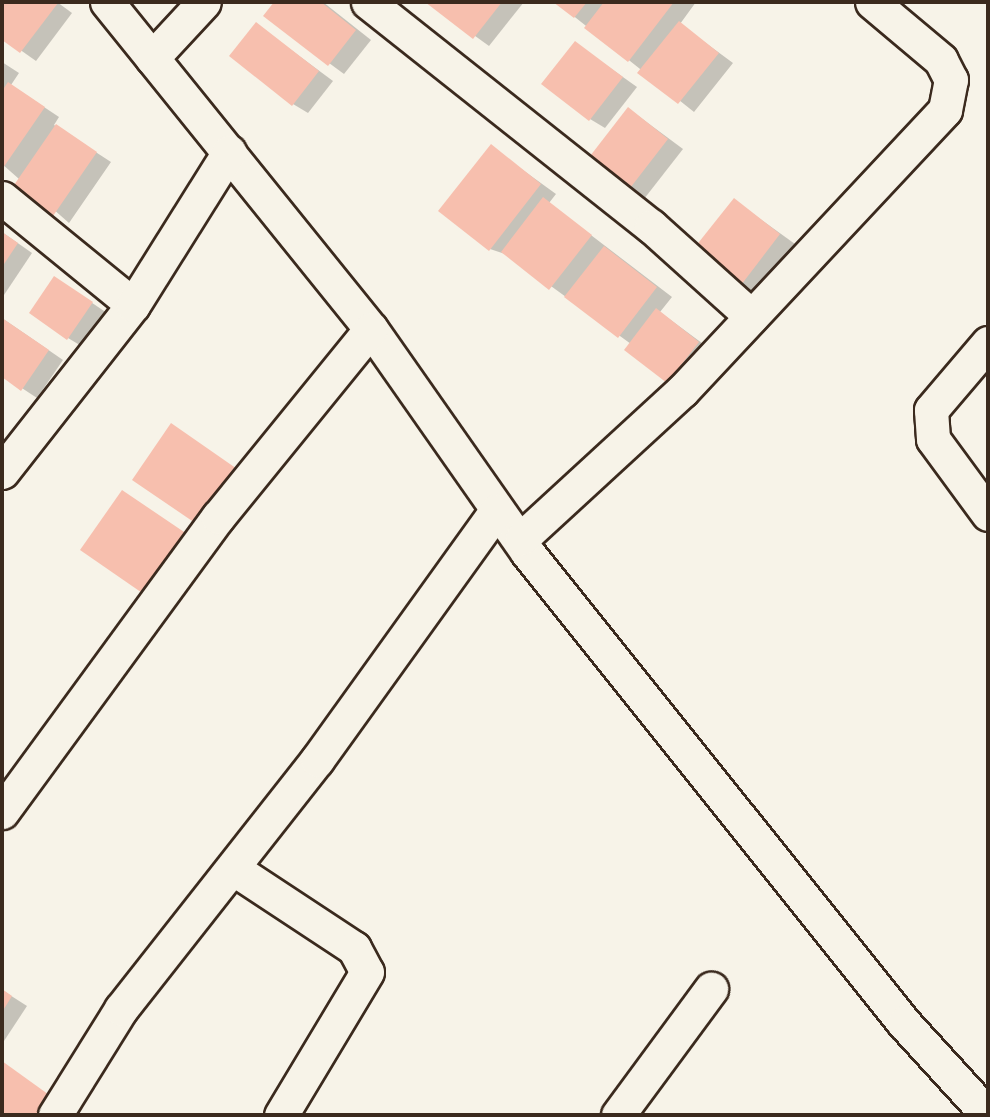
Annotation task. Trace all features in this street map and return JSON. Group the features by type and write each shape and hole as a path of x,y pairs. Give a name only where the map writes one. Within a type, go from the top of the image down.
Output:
{"street":[{"path":"107,2 371,329 496,511 522,538 904,1023 988,1115"},
{"path":"152,58 204,2"},
{"path":"368,2 651,226 751,316"},
{"path":"522,538 682,391 945,110 951,80 941,60 872,2"},
{"path":"2,472 133,304 229,152"},
{"path":"2,198 133,304"},
{"path":"2,811 218,517 371,329"},
{"path":"988,343 932,410 933,439 988,514"},
{"path":"55,1115 121,1009 234,869 496,511"},
{"path":"234,869 354,948 367,972 282,1115"},
{"path":"618,1115 711,989"}],"building":[{"path":"2,2 58,3 20,53 2,40"},
{"path":"274,2 321,2 356,30 328,66 263,16"},
{"path":"425,2 502,2 473,39"},
{"path":"553,2 587,2 574,18"},
{"path":"604,2 674,2 628,62 584,28"},
{"path":"679,21 719,53 678,104 637,73"},
{"path":"256,22 319,71 292,106 229,56"},
{"path":"575,41 623,77 589,121 541,84"},
{"path":"8,82 45,107 3,168 2,91"},
{"path":"628,107 668,139 627,192 587,160"},
{"path":"56,124 97,152 53,216 12,188"},
{"path":"491,144 541,184 489,251 438,211"},
{"path":"543,197 592,235 549,290 501,252"},
{"path":"734,198 780,234 738,289 691,252"},
{"path":"2,232 18,243 2,267"},
{"path":"604,246 657,287 618,338 564,297"},
{"path":"54,276 93,302 67,340 29,313"},
{"path":"656,308 699,342 667,383 624,350"},
{"path":"2,318 49,350 21,391 2,377"},
{"path":"171,423 240,471 201,527 132,480"},
{"path":"122,490 190,536 148,597 80,550"},
{"path":"2,989 12,996 2,1012"},
{"path":"2,1061 52,1097 40,1115 2,1115"}]}
